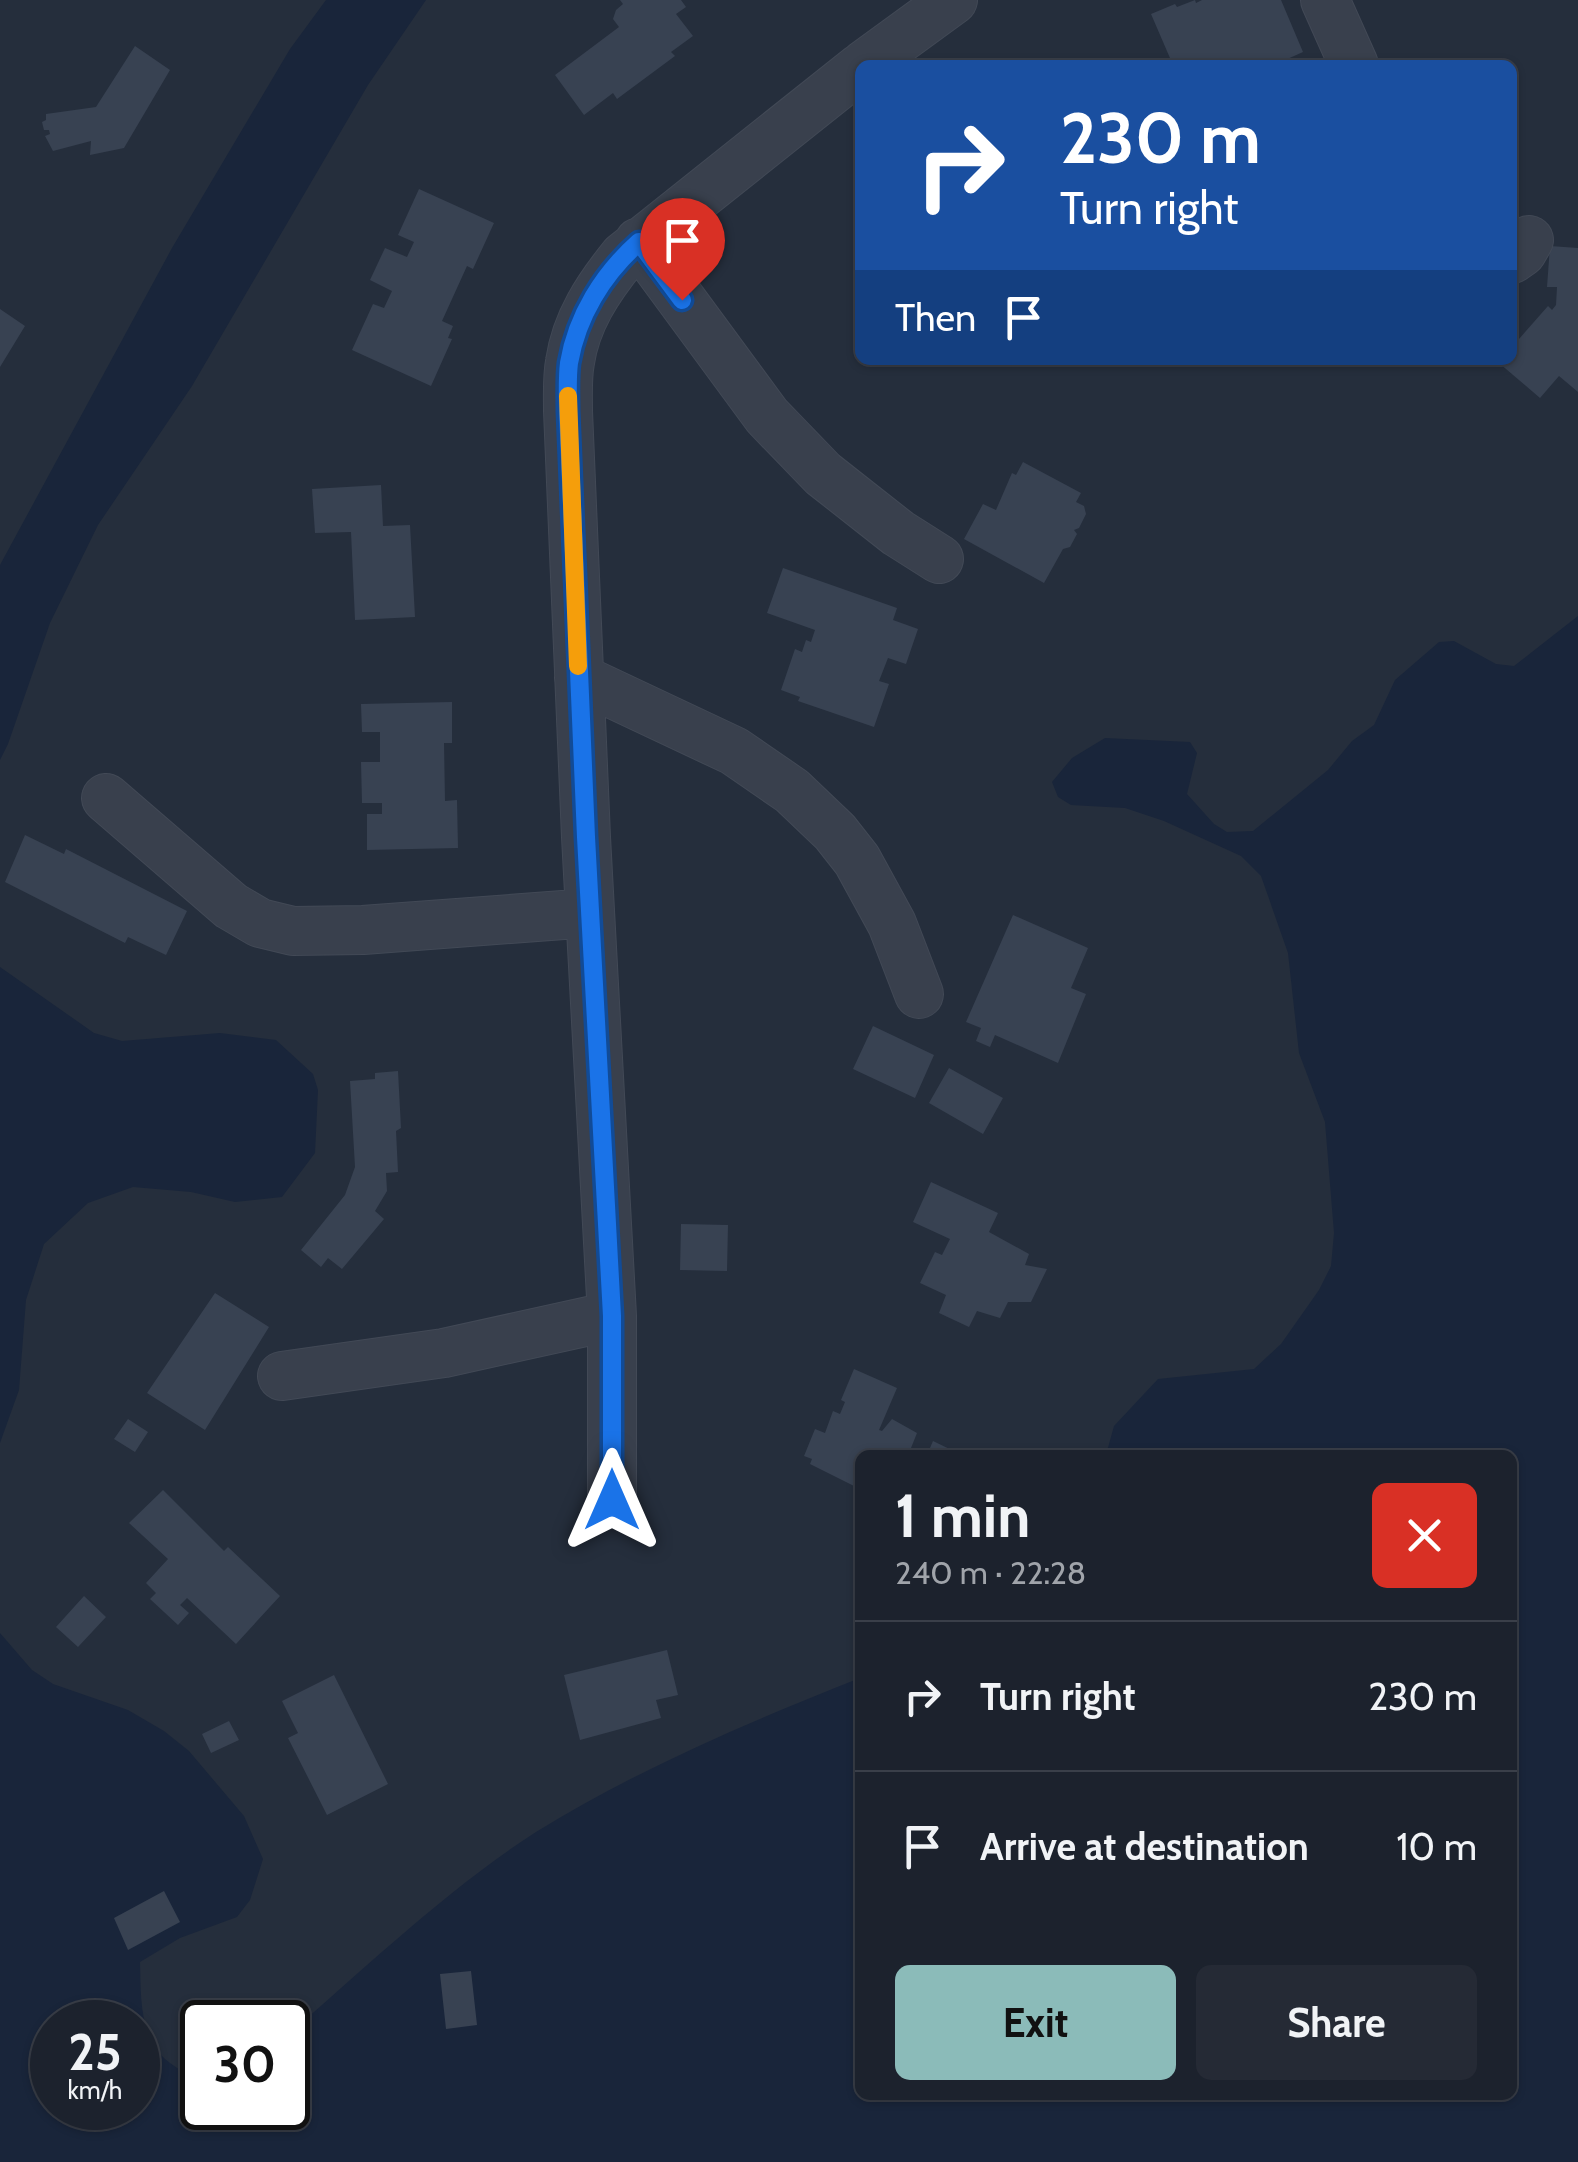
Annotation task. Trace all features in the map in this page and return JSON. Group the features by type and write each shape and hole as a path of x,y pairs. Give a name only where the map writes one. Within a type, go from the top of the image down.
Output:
{"street":[{"path":"872,60 953,0"},
{"path":"1325,0 1352,60"},
{"path":"612,1500 612,1316 579,678 568,411 570,362 583,316 598,287 624,256 855,72"},
{"path":"639,242 768,416 823,474 938,559"},
{"path":"579,678 734,750 792,791 835,832 857,860 892,924 919,994"},
{"path":"106,798 231,906 260,922 292,931 363,930 590,913"},
{"path":"282,1376 444,1353 612,1316"}],"water":[{"path":"326,0 426,0 368,85 192,386 98,525 50,623 0,760 0,565 172,248 290,49"},
{"path":"1578,616 1578,2162 0,2162 0,1633 32,1670 53,1684 128,1710 189,1751 244,1816 263,1859 250,1900 237,1917 180,1938 140,1962 142,2000 30,2000 30,2130 160,2130 160,2053 180,2069 180,2130 310,2130 310,2016 440,1903 536,1832 614,1788 695,1748 855,1680 855,2100 1517,2100 1517,1450 1107,1450 1114,1426 1158,1379 1254,1369 1281,1344 1319,1290 1331,1266 1334,1233 1325,1122 1299,1053 1288,953 1261,876 1241,856 1164,821 1125,808 1071,805 1058,797 1052,782 1072,758 1105,738 1190,742 1197,753 1187,794 1214,824 1227,832 1253,831 1328,770 1352,741 1374,725 1395,680 1439,642 1454,641 1496,664 1514,666"},
{"path":"0,967 94,1033 122,1041 220,1033 276,1040 313,1074 318,1090 315,1153 282,1197 235,1202 191,1192 133,1187 88,1203 44,1244 26,1300 19,1390 0,1443"}],"building":[{"path":"620,0 681,0 686,7 676,14 693,36 671,52 675,56 617,99 613,93 584,115 555,75 619,27 613,19 623,4"},
{"path":"1195,0 1281,0 1303,52 1285,60 1171,60 1151,14 1175,4 1177,7"},
{"path":"135,46 170,70 124,148 90,155 91,141 53,151 45,136 50,134 49,130 44,130 42,122 46,114 96,107"},
{"path":"419,189 494,223 473,269 467,266 442,321 453,326 448,338 452,339 431,386 352,350 373,304 384,308 392,291 370,280 385,248 407,257 414,242 398,235"},
{"path":"1550,246 1578,248 1578,392 1559,376 1540,398 1501,365 1517,365 1517,341 1548,306 1552,310 1556,305 1557,287 1547,287"},
{"path":"0,309 25,326 0,367"},
{"path":"1023,462 1081,493 1076,502 1084,506 1086,514 1074,530 1077,534 1070,547 1063,549 1044,583 964,539 983,504 996,510 1012,473 1016,475"},
{"path":"381,485 383,526 410,525 415,617 355,620 351,532 315,533 312,489"},
{"path":"783,568 897,608 893,620 918,629 906,664 888,658 879,681 889,684 874,727 798,701 800,697 781,690 795,649 802,652 815,630 767,613"},
{"path":"452,702 452,743 444,743 445,801 457,800 458,848 367,850 367,814 382,814 382,803 362,803 361,762 380,762 380,732 362,732 361,704"},
{"path":"25,835 64,854 66,849 187,911 166,955 128,937 125,943 5,882"},
{"path":"1013,915 1088,948 1071,988 1086,994 1058,1063 995,1035 990,1047 976,1041 981,1028 966,1022"},
{"path":"873,1026 934,1055 915,1098 853,1069"},
{"path":"949,1068 1003,1098 983,1134 929,1103"},
{"path":"398,1071 398,1172 386,1173 387,1191 375,1211 384,1219 342,1269 328,1258 321,1267 301,1250 345,1195 355,1167 350,1081 375,1079 375,1073"},
{"path":"931,1182 998,1213 989,1232 1029,1254 1025,1265 1047,1269 1031,1302 1008,1302 1000,1318 977,1311 969,1327 939,1313 946,1295 920,1283 935,1252 942,1255 950,1239 913,1222"},
{"path":"681,1224 728,1225 727,1271 680,1270"},
{"path":"215,1293 269,1327 205,1430 147,1393"},
{"path":"854,1369 897,1388 879,1430 892,1419 917,1433 911,1448 916,1450 855,1450 855,1486 810,1464 812,1459 804,1456 815,1429 825,1433 833,1411 840,1414 845,1402 841,1400"},
{"path":"128,1419 148,1432 135,1452 114,1439"},
{"path":"933,1441 952,1450 929,1450"},
{"path":"163,1490 224,1551 228,1547 280,1596 236,1644 187,1598 180,1605 189,1613 178,1625 150,1599 156,1593 146,1583 168,1559 129,1523"},
{"path":"84,1596 106,1617 78,1647 56,1627"},
{"path":"667,1650 678,1695 656,1700 661,1718 580,1740 564,1675"},
{"path":"334,1675 388,1784 327,1815 288,1738 298,1733 282,1701"},
{"path":"229,1721 239,1740 211,1753 202,1734"},
{"path":"164,1891 180,1922 128,1950 114,1918"},
{"path":"471,1971 477,2025 446,2029 440,1974"}],"slow traffic":[{"path":"568,396 578,666"}],"route":[{"path":"612,1500 612,1316 586,837 568,411 570,362 583,316 598,287 639,242 682,300"}]}
